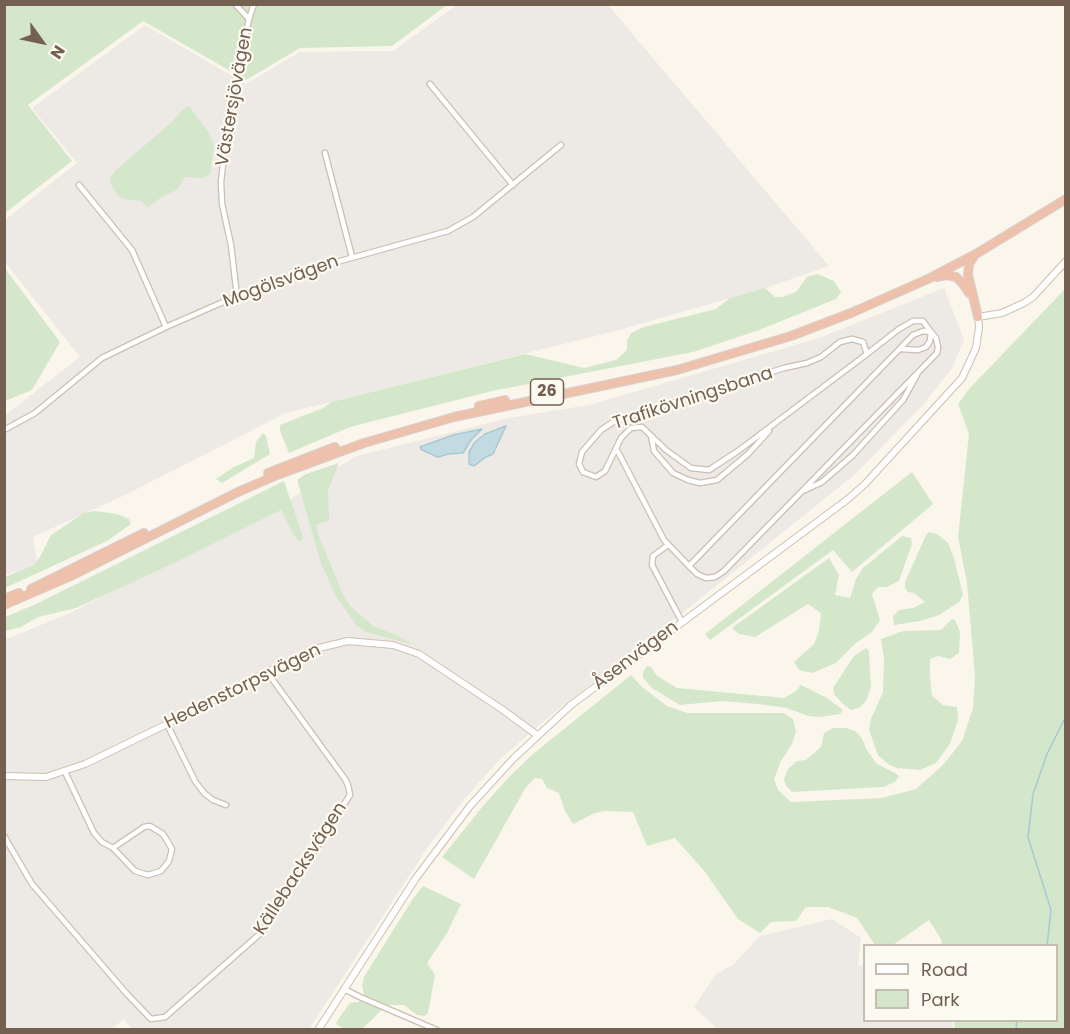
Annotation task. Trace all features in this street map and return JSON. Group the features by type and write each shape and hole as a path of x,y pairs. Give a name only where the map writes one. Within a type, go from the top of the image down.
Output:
{"highway":[{"name":"26","path":"4,599 69,571 237,487 326,450 489,403 675,366 799,328 849,309 925,274 1005,232 1065,194"},
{"name":"26","path":"4,605 71,576 238,492 364,442 454,417 638,379 734,354 791,336 927,279 976,254 1065,199"},
{"path":"976,254 968,270 978,317"},
{"path":"927,279 946,275 956,278 973,299"}],"street":[{"path":"235,4 249,19"},
{"name":"Västersjövägen","path":"237,296 231,245 222,204 221,182 229,110 254,4"},
{"path":"430,84 513,185"},
{"name":"Mogölsvägen","path":"4,430 34,413 102,358 166,327 237,296 352,257 448,231 473,217 561,145"},
{"path":"325,153 352,257"},
{"path":"79,185 132,250 166,327"},
{"path":"978,317 1002,313 1024,303 1033,297 1065,261"},
{"name":"Åsenvägen","path":"318,1029 416,878 444,839 498,774 571,705 848,499 882,468 962,378 976,348 978,317"},
{"name":"Trafikövningsbana","path":"617,450 664,540 697,574 706,578 715,577 724,571 937,352 936,338 923,321 914,321 899,329 867,354 777,423 709,470 691,468 666,450 642,427 631,428 621,438 605,471 596,477 583,472 579,464 582,452 602,430 615,421 807,363 821,357 840,342 852,339 863,342 867,354"},
{"path":"689,566 913,335 923,331 930,332 930,341 926,347 918,350 901,349"},
{"name":"Trafikövningsbana","path":"800,493 822,482 853,455 903,400 921,368"},
{"name":"Trafikövningsbana","path":"651,435 654,451 673,473 700,483 717,480 748,454 777,423"},
{"path":"668,545 652,556 652,565 682,622"},
{"name":"Hedenstorpsvägen","path":"4,776 46,777 86,764 267,672 329,645 348,641 393,645 419,654 537,735"},
{"name":"Källebacksvägen","path":"4,836 32,884 127,994 151,1020 165,1017 262,932 350,795 345,779 267,672"},
{"path":"167,724 195,781 204,793 226,805"},
{"path":"65,772 94,833 102,842 114,848 135,871 148,875 161,871 170,861 172,849 163,834 150,826 144,827 114,848"},
{"path":"344,989 437,1029"}],"shaded area":[{"path":"457,5 608,5 829,266 765,288 623,329 286,413 123,496 33,537 38,565 5,575 4,416 80,357 5,262 5,220 77,163 32,108 145,25 246,84 300,52 393,51"},
{"path":"944,288 964,340 951,370 922,406 853,476 550,716 500,759 466,797 428,847 309,1029 132,1029 124,1019 111,1029 7,1030 5,1027 4,640 68,614 288,501 357,456 509,418 589,405 819,338"},
{"path":"832,919 861,938 858,965 863,966 863,1022 952,1022 953,1029 718,1029 694,1007 715,975 734,964 760,936"}],"green space":[{"path":"4,5 447,5 392,46 300,48 246,80 143,21 28,105 72,161 5,213"},
{"path":"189,106 209,133 214,145 210,174 203,178 185,177 177,190 163,196 148,207 141,201 118,196 110,182 111,176 172,122 184,108"},
{"path":"4,267 60,342 32,390 5,401"},
{"path":"817,274 834,281 841,292 836,299 759,330 693,352 492,391 350,427 289,453 280,431 280,425 323,408 331,402 525,354 584,368 616,360 627,350 627,341 631,333 644,327 716,309 730,298 765,288 775,297 782,297 796,292 807,277"},
{"path":"1065,289 1065,1029 955,1029 954,1022 1058,1022 1058,944 942,944 929,920 894,944 874,944 857,918 828,907 806,907 796,921 771,922 760,933 738,919 705,872 675,838 647,846 633,812 604,811 573,824 565,811 559,793 547,788 542,779 535,778 526,787 474,879 442,857 508,778 533,754 631,675 641,686 667,706 687,713 784,713 793,719 796,731 792,744 781,761 774,779 778,790 791,802 882,798 916,789 943,765 962,741 973,708 975,676 967,583 958,537 969,434 958,404 969,389"},
{"path":"263,433 266,436 270,454 222,483 216,479 254,458 256,442"},
{"path":"339,463 328,490 329,520 316,525 343,595 351,607 373,626 414,645 366,632 356,625 336,596 321,563 298,479"},
{"path":"912,472 933,504 852,572 833,550 710,640 705,634"},
{"path":"284,481 302,540 299,541 295,537 281,510 76,608 38,617 21,627 5,631 5,617 36,604"},
{"path":"95,511 117,514 129,519 131,524 107,541 5,588 5,577 34,565 51,535 84,513"},
{"path":"929,532 937,534 948,543 963,595 959,602 939,615 894,625 893,616 899,610 913,608 925,602 914,593 908,592 905,582"},
{"path":"902,536 911,538 912,544 899,581 887,587 878,587 872,594 880,620 872,632 856,643 836,663 812,673 799,670 794,662 814,644 819,631 821,613 808,604 755,637 739,634 732,628 829,558 839,575 835,595 850,598 856,579 863,568"},
{"path":"952,619 955,620 960,632 959,653 950,659 938,656 930,659 932,696 943,705 957,707 958,720 950,744 936,763 920,770 897,768 878,755 869,730 871,719 883,692 884,659 881,639 903,631 941,630"},
{"path":"866,648 869,651 871,687 866,701 859,708 851,710 834,694 833,688 854,656"},
{"path":"647,666 651,667 657,676 677,688 784,698 801,685 827,698 843,710 840,714 820,717 808,716 787,708 758,704 722,701 680,705 652,688 643,678 643,672"},
{"path":"833,728 855,731 862,738 866,749 877,764 897,774 899,777 895,782 883,787 792,792 786,786 784,779 788,769 797,761 806,760 821,747 824,733"},
{"path":"423,886 461,904 447,933 427,963 435,975 428,1013 425,1016 417,1015 404,1005 387,1005 362,1029 344,1029 336,1024 339,1018 350,1003 365,998 362,987 364,977"}],"water":[{"path":"506,426 493,454 474,466 469,464 469,452 475,442 485,434"},
{"path":"482,429 463,453 438,457 420,447 453,435"}],"waterway":[{"path":"1047,944 1051,910 1028,837 1033,794 1047,754 1066,716"},
{"path":"1016,1030 1017,1022"}]}
